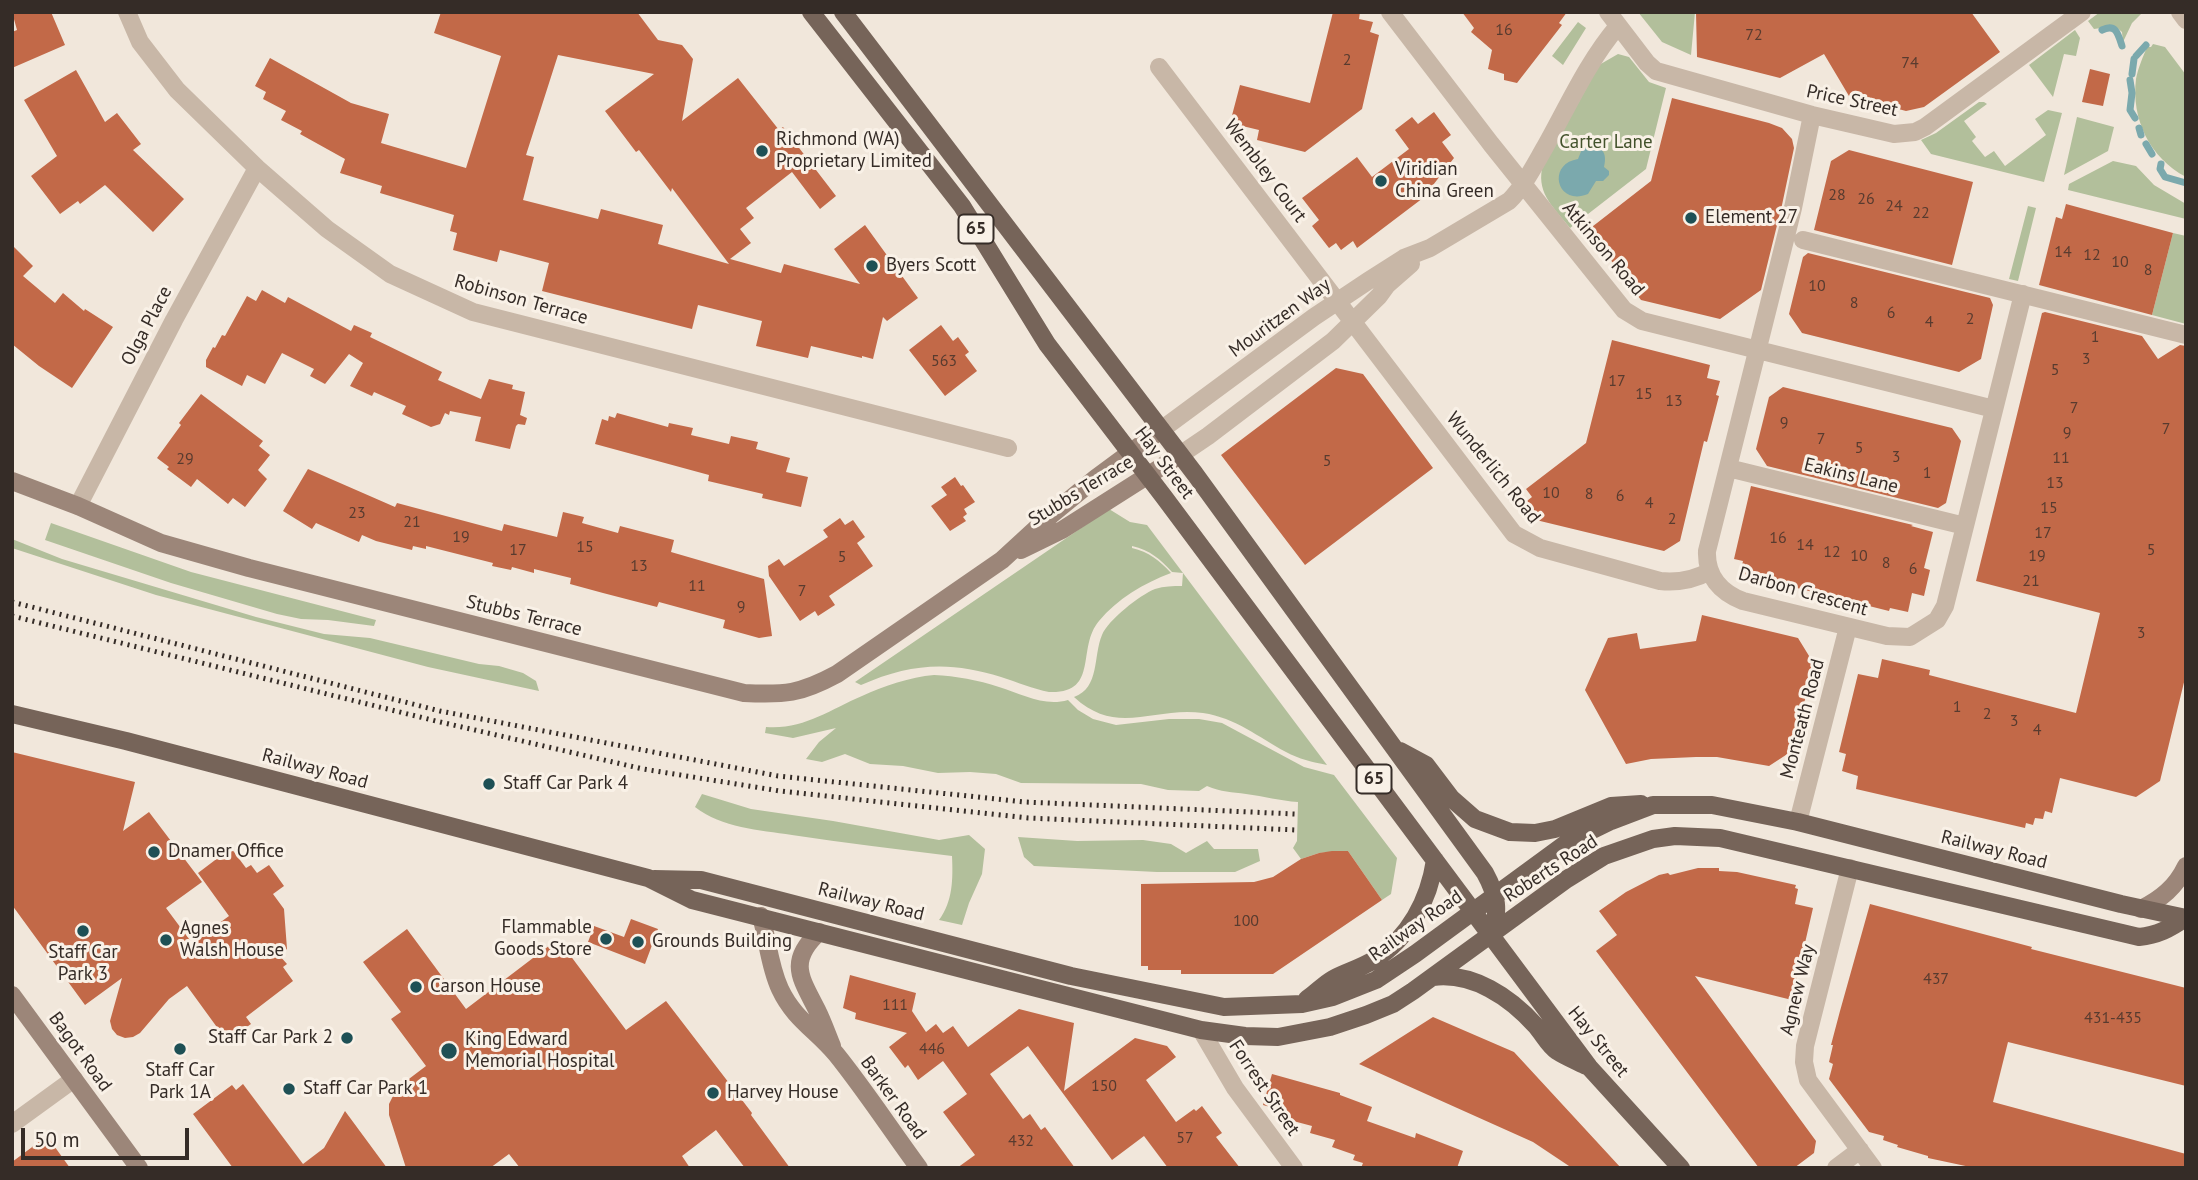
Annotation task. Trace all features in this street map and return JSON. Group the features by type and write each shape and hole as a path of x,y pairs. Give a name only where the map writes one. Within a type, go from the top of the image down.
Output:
{"main road":[{"name":"Hay Street","path":"810,12 962,206 1047,344 1589,1068 1681,1168"},
{"name":"Hay Street","path":"844,12 1180,455 1397,750 1485,873 1496,895"},
{"name":"Railway Road","path":"12,714 648,878 691,900 1084,1000"},
{"path":"1397,750 1426,765 1451,798 1475,819 1510,832 1535,834 1555,829 1611,806 1653,805"},
{"name":"Railway Road","path":"648,878 701,880 1071,976 1224,1007 1302,1004 1333,997 1376,980 1568,842 1599,826 1653,805 1712,805 1798,822 2185,917"},
{"name":"Roberts Road","path":"1084,1000 1201,1030 1245,1036 1278,1037 1330,1027 1393,1004 1587,865 1620,849 1653,839 1675,836 1720,838 2138,937 2168,930 2185,917"},
{"path":"1302,1004 1333,979 1373,961 1402,935 1425,900 1432,882 1435,860"},
{"path":"1491,935 1497,915 1496,895"},
{"path":"1433,977 1455,976 1482,985 1516,1008 1536,1026 1555,1050 1589,1068"}],"street":[{"name":"Robinson Terrace","path":"127,12 140,42 177,90 257,168 327,229 390,274 473,312 1008,448"},
{"name":"Atkinson Road","path":"1390,12 1523,185 1624,310 1642,321 1994,409"},
{"name":"Price Street","path":"1613,19 1656,71 1812,115 1894,134 1915,132 1941,116 2082,12"},
{"path":"2180,12 2186,20"},
{"name":"Mouritzen Way","path":"1161,430 1337,302 1405,258 1430,248 1508,201 1523,185 1602,45 1613,19"},
{"name":"Wembley Court","path":"1159,67 1337,302"},
{"name":"Darbon Crescent","path":"1812,115 1793,208 1707,551 1707,561 1717,586 1729,596 1887,636 1910,637 1937,620 1945,606 2023,294"},
{"name":"Olga Place","path":"78,506 168,331 257,168"},
{"path":"1803,240 2186,335"},
{"name":"Mouritzen Way","path":"1180,455 1333,341 1387,285 1430,248"},
{"name":"Wunderlich Road","path":"1337,302 1514,534 1540,548 1660,581 1675,582 1697,578 1710,571"},
{"name":"Stubbs Terrace","path":"12,481 78,506 161,544 744,693 782,694 812,688 841,672 1002,560 1051,516 1161,430"},
{"name":"Stubbs Terrace","path":"1002,560 1062,530 1180,455"},
{"name":"Eakins Lane","path":"1728,468 1965,526"},
{"name":"Monteath Road","path":"1798,822 1848,627"},
{"path":"2141,908 2169,891 2177,883 2186,866"},
{"name":"Agnew Way","path":"1850,868 1805,1046 1804,1062 1808,1080 1860,1150"},
{"name":"Barker Road","path":"761,916 771,967 781,992 802,1022 834,1053 919,1168"},
{"name":"Barker Road","path":"819,932 803,951 801,980 817,1010 834,1053"},
{"name":"Bagot Road","path":"12,995 139,1168"},
{"name":"Forrest Street","path":"1201,1030 1235,1088 1294,1168"},
{"path":"12,1124 74,1079"},
{"path":"1836,1168 1860,1150 1873,1168"}],"green space":[{"path":"1638,12 1695,12 1691,55 1662,42"},
{"path":"2100,12 2143,12 2132,23 2123,42 2122,32 2115,26 2094,29 2088,21"},
{"path":"1578,22 1586,28 1563,65 1552,56"},
{"path":"2075,30 2080,38 2076,56 2064,54 2053,97 2029,65"},
{"path":"2153,44 2165,47 2186,75 2186,177 2162,159 2140,123 2135,94 2137,75 2147,47"},
{"name":"Carter Lane","path":"1618,54 1629,57 1649,82 1666,88 1646,169 1570,228 1545,194 1542,169 1599,65"},
{"path":"1979,102 1987,104 1964,121 1976,137 1972,141 1985,157 1994,151 2005,166 2046,135 2035,119 2048,110 2062,113 2044,182 1931,154 1921,140 1936,133"},
{"path":"2077,117 2114,127 2108,151 2064,175"},
{"path":"2113,161 2136,166 2154,185 2186,204 2186,219 2068,190 2069,184"},
{"path":"2028,206 2036,208 2018,281 2009,279"},
{"path":"2173,233 2186,236 2186,324 2152,315"},
{"path":"1109,509 1130,522 1147,525 1183,573 1172,572 1154,556 1132,546 1153,557 1171,573 1132,593 1106,613 1092,632 1081,678 1075,686 1065,691 1049,692 982,672 947,667 897,672 861,685 855,682"},
{"path":"51,523 191,572 376,620 374,626 301,619 171,583 45,540"},
{"path":"12,539 62,559 256,617 324,634 370,638 479,664 499,666 523,673 536,681 539,691 428,667 156,595 12,548"},
{"path":"1183,573 1327,765 1291,754 1215,715 1185,712 1121,718 1090,709 1074,697 1082,693 1092,679 1099,643 1105,629 1133,602 1162,587 1182,586"},
{"path":"934,675 983,682 1042,701 1068,700 1093,719 1116,725 1169,719 1199,719 1222,723 1304,767 1334,775 1397,858 1391,894 1382,900 1348,851 1319,853 1301,859 1293,848 1297,841 1298,802 1226,792 1207,786 1199,791 1168,790 1141,784 1021,783 996,774 938,773 903,766 870,764 845,754 822,762 806,759 819,742 836,728 793,738 765,733 766,727 792,725 816,718 888,685"},
{"path":"702,794 751,809 939,840 969,835 985,849 982,874 962,925 939,920 950,897 952,856 741,827 717,820 695,807"},
{"path":"1018,837 1077,841 1143,840 1171,844 1186,853 1207,841 1214,849 1258,849 1260,861 1235,872 1157,872 1034,866 1024,857"}],"water":[{"path":"1591,145 1604,152 1604,167 1609,171 1609,175 1603,181 1596,181 1588,194 1569,195 1559,183 1562,168 1568,162 1578,159 1582,149"}],"building":[{"path":"12,12 51,12 65,45 12,68 12,32 17,30"},
{"path":"441,12 637,12 658,40 682,45 693,59 682,121 738,78 779,130 783,127 836,196 820,209 792,172 746,208 754,218 740,229 751,243 730,259 781,273 784,264 860,284 834,249 865,225 918,298 887,321 883,317 873,359 811,346 808,358 756,346 762,321 698,305 692,329 542,291 549,263 500,250 497,262 453,250 457,233 450,231 454,215 380,193 382,186 340,173 345,159 281,120 286,111 263,99 266,92 255,86 270,58 351,103 389,114 381,143 466,168 501,56 434,33","holes":["558,55 654,74 605,111 671,192 672,188 729,264 658,244 663,225 601,209 598,219 523,200 534,157 526,155"]},
{"path":"1333,12 1360,12 1359,19 1373,22 1370,32 1379,35 1362,109 1305,152 1257,140 1259,130 1230,123 1240,85 1310,103"},
{"path":"1462,12 1567,12 1559,23 1562,25 1517,83 1504,80 1504,74 1488,69 1492,50 1471,32 1474,28"},
{"path":"1696,12 1971,12 2000,52 1924,107 1906,111 1849,96 1824,54 1780,78 1697,57"},
{"path":"2090,69 2110,74 2103,106 2082,102"},
{"path":"76,70 105,122 117,113 141,144 133,150 184,199 153,232 105,185 80,204 78,201 60,214 31,176 57,156 24,100"},
{"name":"Element 27","path":"1672,98 1782,128 1792,139 1794,148 1761,290 1720,319 1641,300 1588,230 1651,181"},
{"name":"Viridian China Green","path":"1434,112 1451,135 1442,142 1454,158 1423,198 1357,248 1353,241 1341,250 1336,243 1329,248 1312,226 1319,220 1302,198 1357,157 1372,177 1409,149 1395,130 1412,117 1418,124"},
{"path":"1849,150 1973,182 1952,265 1814,230 1831,161"},
{"path":"2066,204 2173,233 2152,315 2039,285 2056,217 2062,219"},
{"path":"12,245 33,266 23,276 55,303 63,293 84,311 85,309 113,327 72,388 12,344"},
{"path":"1808,253 1990,298 1993,305 1981,359 1959,372 1802,333 1789,314 1803,257"},
{"path":"262,290 285,303 288,297 351,331 354,325 372,333 370,337 442,372 438,380 481,399 489,379 513,385 512,389 525,392 520,415 527,418 525,425 516,426 510,449 475,441 481,417 450,411 449,415 445,413 440,424 431,427 402,414 406,406 374,392 372,396 350,386 363,363 349,354 325,384 310,376 314,369 282,353 265,384 247,375 242,386 206,367 206,360 213,347 215,348 222,335 225,336 247,296 256,301"},
{"path":"2042,313 2142,336 2158,359 2180,345 2186,346 2186,674 2160,781 2136,797 2060,778 2052,813 2045,811 2043,819 2035,818 2033,825 2026,823 2025,828 1856,789 1858,776 1842,771 1846,754 1839,752 1858,674 1878,678 1882,659 1930,670 1929,675 2076,713 2100,613 1976,581"},
{"path":"941,325 953,341 958,337 969,352 965,355 977,371 945,396 909,350"},
{"path":"1612,340 1710,365 1707,378 1720,381 1716,395 1719,396 1707,442 1704,441 1680,541 1664,551 1536,520 1523,504 1532,497 1526,489 1586,443"},
{"path":"1336,368 1363,374 1433,468 1305,565 1221,455"},
{"path":"1783,387 1952,428 1961,441 1946,503 1938,508 1767,466 1756,449 1769,397"},
{"path":"201,394 263,441 259,446 270,455 258,470 267,479 245,507 233,498 228,504 197,479 191,487 157,458"},
{"path":"617,413 668,427 669,423 693,428 691,435 729,444 731,436 758,442 756,449 790,458 786,472 808,477 801,507 762,498 763,494 708,481 709,475 595,444 602,419 608,421 609,416 615,418"},
{"path":"308,469 395,507 397,503 502,531 504,524 557,537 563,512 584,517 582,523 618,533 620,526 674,540 671,552 764,579 772,636 759,638 723,628 725,620 659,602 657,607 603,593 570,584 571,578 534,569 534,573 512,567 511,570 426,546 426,549 413,546 412,550 362,535 359,542 316,523 312,529 283,511"},
{"path":"955,477 975,502 964,509 967,514 963,517 966,521 950,531 931,506 947,495 941,487"},
{"path":"1751,486 1933,532 1924,568 1930,570 1924,596 1912,593 1908,612 1890,608 1889,611 1754,579 1756,575 1740,574 1743,561 1734,559"},
{"path":"840,518 845,525 853,520 865,537 857,543 873,566 829,596 835,605 818,616 815,611 800,621 769,576 768,566 779,559 784,566 828,537 823,530"},
{"path":"1702,615 1798,638 1814,664 1792,751 1769,766 1717,757 1651,759 1626,764 1585,690 1608,638 1637,633 1640,649 1696,641"},
{"path":"12,752 135,782 123,831 149,812 202,882 166,908 192,943 229,916 198,873 231,848 246,868 251,865 257,873 269,865 284,886 273,894 284,909 287,949 279,955 287,964 283,967 293,981 246,1017 251,1024 227,1041 187,986 169,999 140,1033 125,1038 117,1035 110,1021 122,978 85,1005 12,905"},
{"path":"1332,851 1348,851 1382,900 1273,974 1181,974 1181,970 1148,970 1148,966 1141,966 1141,884 1254,882 1273,877 1301,859"},
{"path":"1698,868 1719,868 1719,871 1737,872 1796,885 1795,888 1798,889 1795,904 1813,908 1792,1000 1695,976 1816,1141 1814,1153 1794,1168 1759,1168 1596,951 1617,935 1599,911 1626,892 1659,875"},
{"path":"1870,904 2032,947 2031,949 2186,988 2186,1086 2008,1042 1993,1102 2186,1154 2186,1168 1975,1168 1928,1158 1897,1147 1898,1145 1883,1140 1884,1136 1869,1132 1829,1079 1833,1064 1829,1062 1831,1045"},
{"name":"Grounds Building","path":"631,919 658,929 645,964 588,942 594,926 624,937"},
{"path":"407,929 466,1009 558,939 626,1030 666,1001 752,1113 790,1168 745,1168 716,1130 682,1156 690,1168 520,1168 509,1154 490,1168 406,1168 389,1115 389,1104 397,1088 426,1066 391,1019 401,1012 363,962"},
{"path":"850,975 916,993 912,1011 926,1032 936,1024 943,1033 953,1026 968,1047 1019,1009 1074,1023 1064,1091 1135,1038 1167,1046 1176,1057 1146,1080 1176,1122 1202,1106 1222,1133 1216,1137 1240,1168 1168,1168 1144,1136 1112,1160 1028,1046 990,1074 1023,1119 1030,1114 1041,1130 1045,1127 1075,1168 957,1168 975,1155 943,1112 967,1094 943,1061 918,1080 908,1065 905,1068 889,1047 907,1033 855,1019 856,1013 843,1008"},
{"path":"1433,1017 1514,1052 1621,1168 1572,1168 1533,1142 1359,1064"},
{"path":"1272,1074 1340,1093 1372,1107 1367,1121 1415,1138 1416,1133 1463,1151 1457,1168 1361,1168 1363,1163 1353,1160 1355,1155 1332,1147 1335,1140 1310,1133 1312,1126 1282,1118 1277,1109 1263,1105"},
{"path":"243,1084 303,1164 324,1148 345,1111 387,1168 233,1168 193,1114 232,1085 236,1090"},
{"path":"47,1136 70,1168 12,1168 12,1162"}],"waterway":[{"path":"2102,30 2113,29 2122,46"},
{"path":"2136,56 2146,45"},
{"path":"2132,74 2134,59"},
{"path":"2130,80 2130,110 2135,118"},
{"path":"2139,128 2141,135"},
{"path":"2146,144 2152,154"},
{"path":"2161,164 2160,169 2165,177 2186,183"}],"railway":[{"path":"12,602 440,711 778,776 1025,802 1295,814"},
{"path":"12,616 436,721 643,769 780,791 1028,818 1296,830"}],"place":[{"name":"Richmond (WA) Proprietary Limited","path":"762,151"},
{"name":"Viridian China Green","path":"1381,181"},
{"name":"Element 27","path":"1691,218"},
{"name":"Byers Scott","path":"872,266"},
{"name":"Staff Car Park 4","path":"489,784"},
{"name":"Dnamer Office","path":"154,852"},
{"name":"Staff Car Park 3","path":"83,931"},
{"name":"Flammable Goods Store","path":"606,939"},
{"name":"Agnes Walsh House","path":"166,940"},
{"name":"Grounds Building","path":"638,942"},
{"name":"Carson House","path":"416,987"},
{"name":"Staff Car Park 2","path":"347,1038"},
{"name":"Staff Car Park 1A","path":"180,1049"},
{"name":"King Edward Memorial Hospital","path":"449,1051"},
{"name":"Staff Car Park 1","path":"289,1089"},
{"name":"Harvey House","path":"713,1093"}]}
